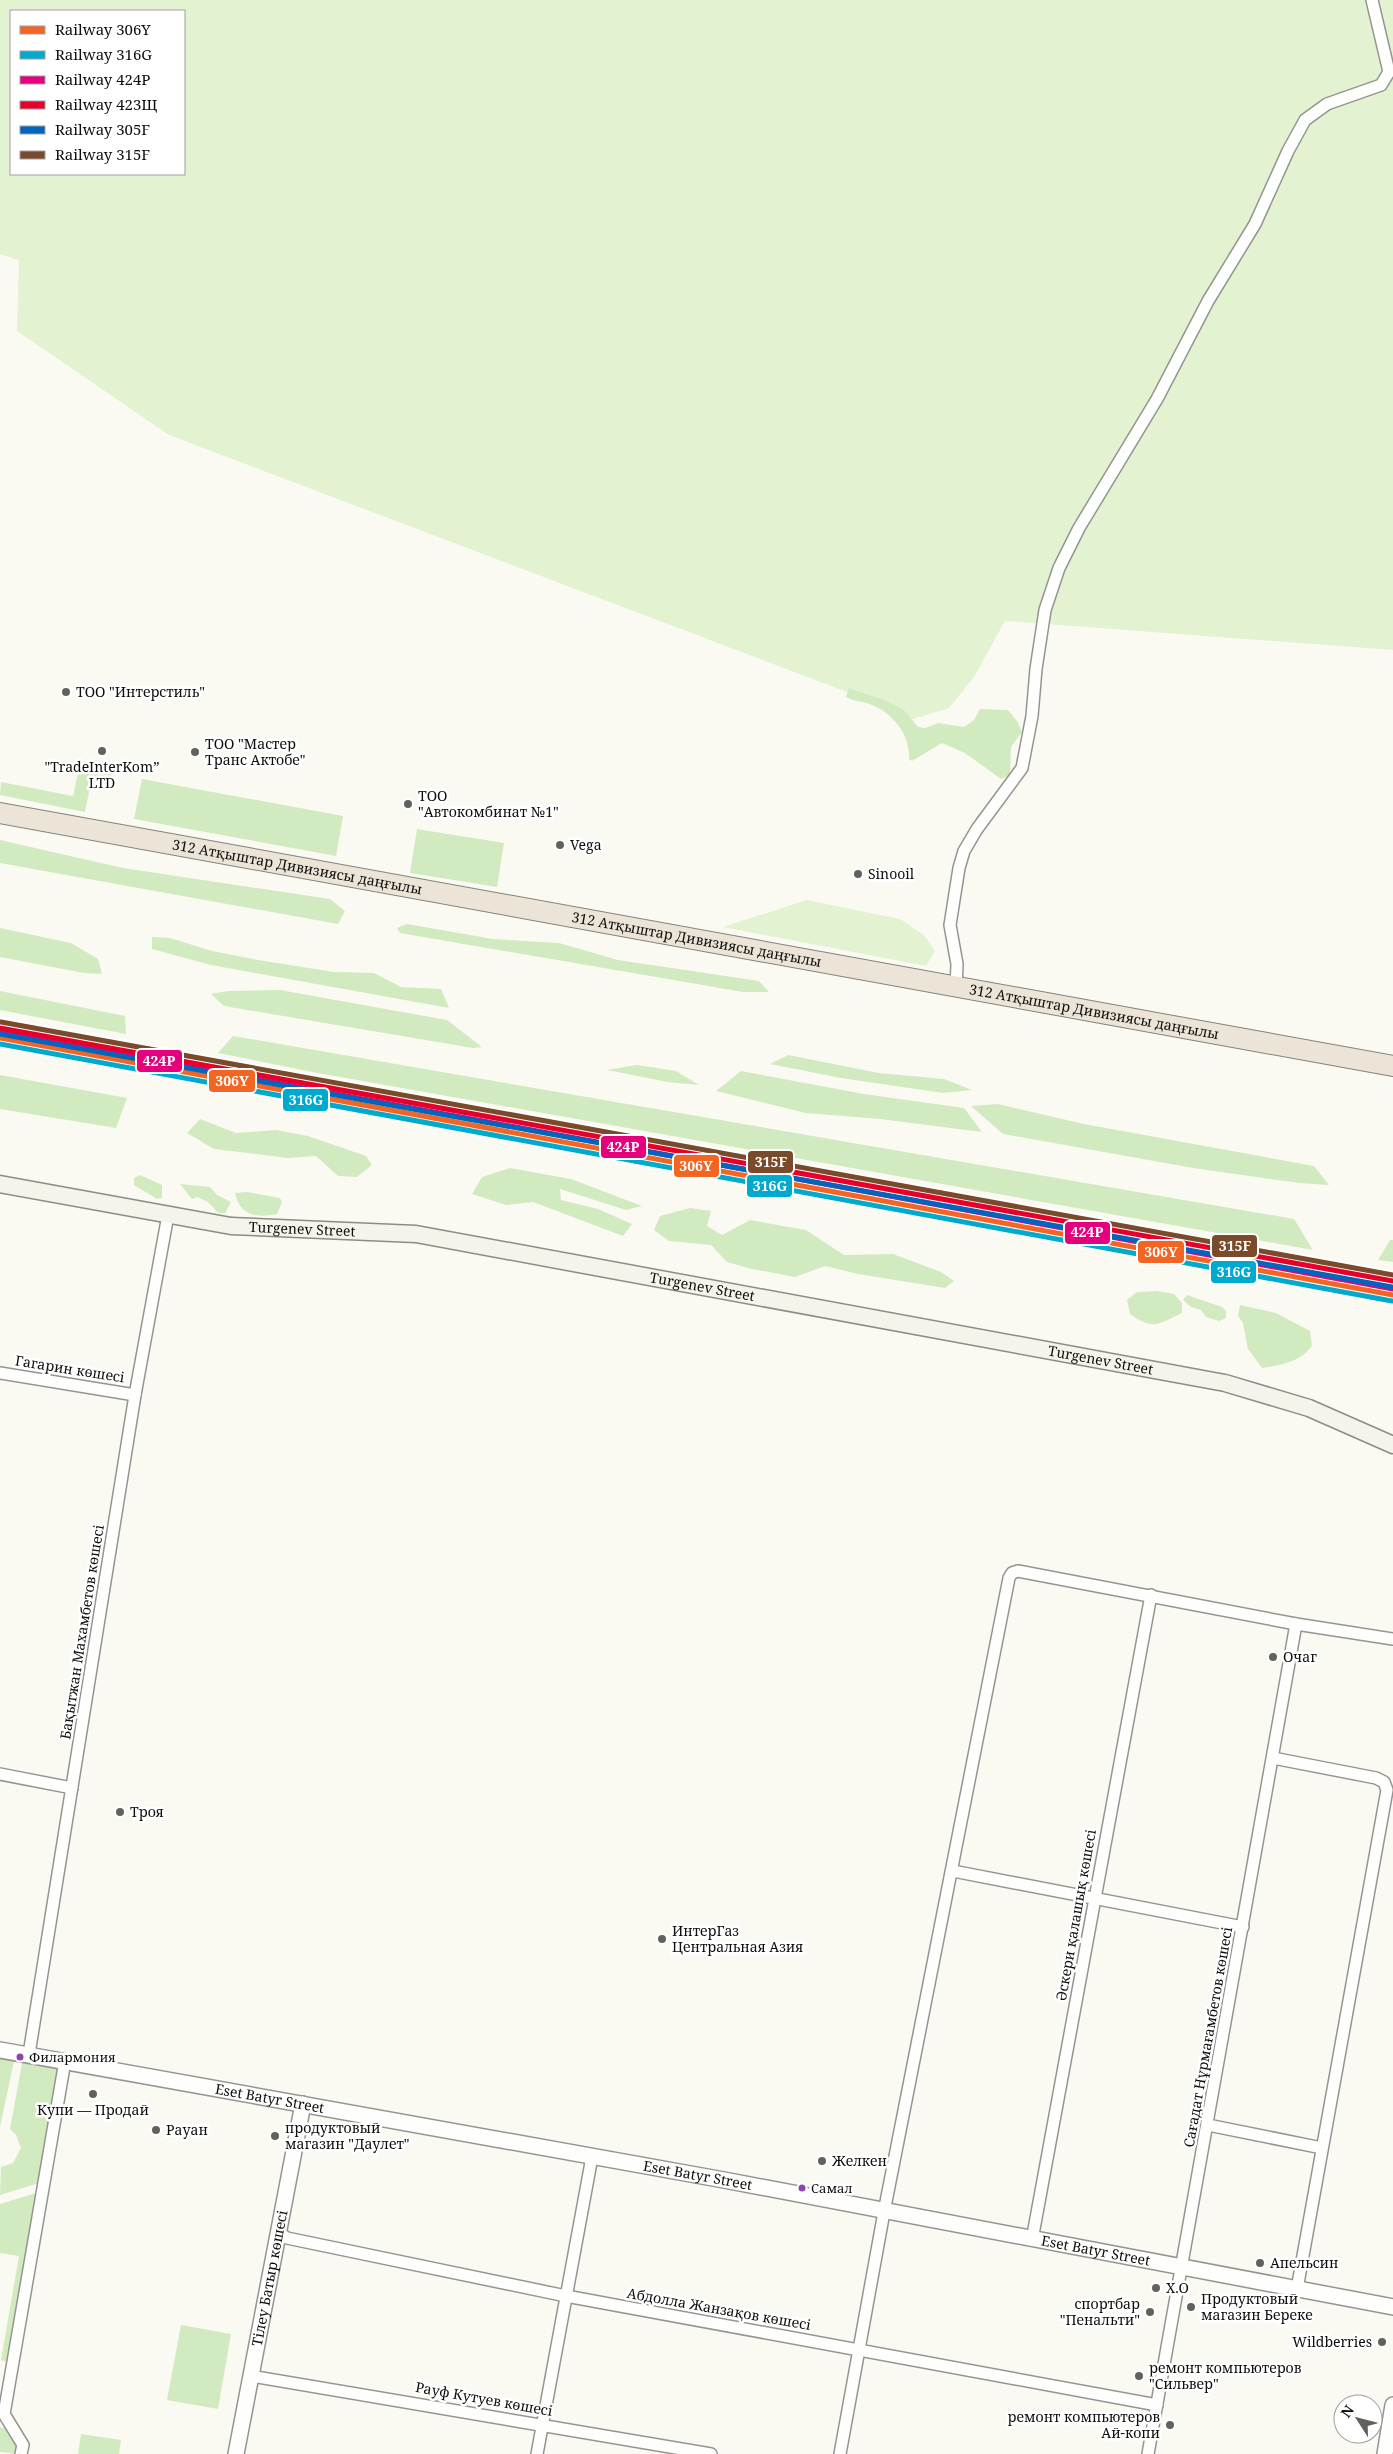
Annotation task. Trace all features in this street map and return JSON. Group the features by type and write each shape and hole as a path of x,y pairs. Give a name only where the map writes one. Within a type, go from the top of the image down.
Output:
{"highway":[{"name":"312 Атқыштар Дивизиясы даңғылы","path":"0,813 1393,1066"}],"main road":[{"name":"Turgenev Street","path":"0,1184 231,1226 416,1234 1225,1383 1309,1408 1393,1445"}],"street":[{"path":"956,986 957,964 950,925 958,868 964,851 977,829 1022,768 1032,716 1036,669 1045,610 1059,568 1092,506 1157,399 1208,301 1256,224 1288,151 1305,120 1327,104 1380,86 1387,78 1390,72 1372,0"},
{"name":"Бақытжан Махамбетов көшесі","path":"29,2054 136,1394 168,1215"},
{"name":"Гагарин көшесі","path":"0,1373 136,1394"},
{"path":"840,2454 884,2212 953,1871 1009,1578 1012,1573 1018,1571 1296,1624 1393,1639"},
{"name":"Әскери қалашық көшесі","path":"1032,2240 1151,1595"},
{"name":"Сағадат Нұрмағамбетов көшесі","path":"1148,2454 1296,1624"},
{"path":"1273,1758 1376,1778 1384,1782 1386,1790 1297,2289"},
{"path":"0,1774 72,1788"},
{"path":"953,1871 1243,1928"},
{"name":"Eset Batyr Street","path":"0,2050 592,2157 1393,2307"},
{"path":"21,2454 23,2444 4,2414 65,2061"},
{"name":"Тілеу Батыр көшесі","path":"236,2454 304,2104"},
{"path":"1208,2124 1322,2148"},
{"path":"537,2454 592,2157"},
{"name":"Абдолла Жанзақов көшесі","path":"279,2233 287,2238 566,2296 1157,2406"},
{"name":"Рауф Кутуев көшесі","path":"252,2376 711,2454"},
{"path":"1385,2454 1393,2405"}],"green space":[{"path":"0,0 1393,0 1393,650 1005,621 974,677 949,708 897,724 884,706 169,435 17,331 19,260 0,254"},
{"path":"849,688 884,700 904,710 918,727 925,728 938,723 964,727 974,720 980,709 1008,710 1017,721 1022,732 1011,747 1010,775 1001,779 965,753 942,743 912,761 909,759 909,750 904,734 894,720 872,705 846,697"},
{"path":"79,768 111,774 109,785 91,782 85,812 0,795 1,782 73,796"},
{"path":"142,779 343,816 336,856 134,819"},
{"path":"417,829 504,843 497,887 410,873"},
{"path":"0,840 123,868 330,899 345,911 338,924 0,863"},
{"path":"807,900 900,919 924,935 935,951 926,966 723,927"},
{"path":"407,924 493,939 559,943 618,960 759,981 769,992 743,992 400,933 397,928"},
{"path":"0,928 71,943 98,959 102,974 84,973 0,957"},
{"path":"152,937 170,938 212,951 258,960 334,972 374,973 401,987 441,989 449,1008 211,965 152,949"},
{"path":"280,990 447,1020 482,1047 473,1048 224,1006 211,994 228,991"},
{"path":"0,991 125,1016 126,1034 0,1010"},
{"path":"233,1036 1294,1219 1313,1250 318,1073 218,1053"},
{"path":"788,1055 879,1073 944,1079 972,1090 943,1093 841,1078 770,1064"},
{"path":"637,1065 676,1071 699,1085 668,1082 607,1070"},
{"path":"741,1071 864,1094 964,1108 982,1132 880,1119 806,1113 716,1091"},
{"path":"0,1075 127,1098 116,1128 0,1109"},
{"path":"998,1104 1084,1124 1314,1166 1329,1185 1299,1183 1193,1168 1003,1134 971,1106"},
{"path":"200,1119 236,1133 276,1130 308,1136 366,1156 372,1165 357,1177 338,1176 316,1156 288,1158 214,1149 187,1133"},
{"path":"510,1168 571,1179 642,1206 626,1210 560,1189 561,1200 598,1209 632,1224 623,1236 533,1202 506,1205 472,1194 482,1177"},
{"path":"140,1175 162,1185 162,1198 157,1199 134,1185 134,1178"},
{"path":"180,1184 210,1187 217,1195 231,1202 225,1213 218,1213 208,1202 197,1197 192,1199"},
{"path":"247,1192 280,1198 282,1202 277,1214 262,1216 245,1211 237,1201 235,1193"},
{"path":"690,1208 711,1211 707,1226 722,1235 750,1220 806,1230 844,1255 893,1254 941,1272 954,1281 945,1288 858,1274 825,1266 795,1277 752,1269 727,1262 711,1245 669,1241 654,1230 660,1216"},
{"path":"1390,1240 1393,1240 1393,1262 1378,1260"},
{"path":"1157,1291 1174,1294 1182,1303 1182,1313 1156,1324 1145,1323 1130,1314 1127,1300 1137,1292"},
{"path":"1187,1295 1222,1307 1226,1311 1226,1318 1219,1321 1206,1317 1201,1310 1191,1307 1183,1300"},
{"path":"1240,1305 1276,1313 1310,1331 1312,1346 1296,1359 1283,1364 1262,1368 1248,1349 1243,1323 1238,1316"},
{"path":"0,2054 15,2056 0,2127"},
{"path":"23,2058 60,2063 39,2183 0,2195 1,2167 13,2163 21,2148 16,2135 10,2129"},
{"path":"36,2193 8,2362 1,2360 19,2256 0,2253 0,2204"},
{"path":"181,2325 231,2334 218,2409 167,2400"},
{"path":"0,2427 8,2429 18,2445 17,2454 0,2452"},
{"path":"81,2434 121,2440 119,2454 78,2454"}],"rail line":[{"name":"315F","path":"1,1022 1393,1275"},
{"name":"423Щ","path":"0,1028 1393,1281"},
{"name":"424Р","path":"1,1032 1393,1289"},
{"name":"305F","path":"0,1034 1392,1287"},
{"name":"306Y","path":"0,1038 1393,1295"},
{"name":"316G","path":"0,1044 1392,1301"}],"place":[{"name":"ТОО \"Интерстиль\"","path":"66,692"},
{"name":"\"TradeInterKom” LTD","path":"102,751"},
{"name":"ТОО \"Мастер Транс Актобе\"","path":"195,752"},
{"name":"ТОО \"Автокомбинат №1\"","path":"408,804"},
{"name":"Vega","path":"560,845"},
{"name":"Sinooil","path":"858,874"},
{"name":"Очаг","path":"1273,1657"},
{"name":"Троя","path":"120,1812"},
{"name":"ИнтерГаз Центральная Азия","path":"662,1939"},
{"name":"Филармония","path":"20,2057"},
{"name":"Купи — Продай","path":"93,2094"},
{"name":"Рауан","path":"156,2130"},
{"name":"продуктовый магазин \"Даулет\"","path":"275,2136"},
{"name":"Желкен","path":"822,2161"},
{"name":"Самал","path":"802,2188"},
{"name":"Апельсин","path":"1260,2263"},
{"name":"X.O","path":"1156,2288"},
{"name":"Продуктовый магазин Береке","path":"1191,2307"},
{"name":"спортбар \"Пенальти\"","path":"1150,2312"},
{"name":"Wildberries","path":"1382,2342"},
{"name":"ремонт компьютеров \"Сильвер\"","path":"1139,2376"},
{"name":"ремонт компьютеров Ай-копи","path":"1170,2425"}]}
